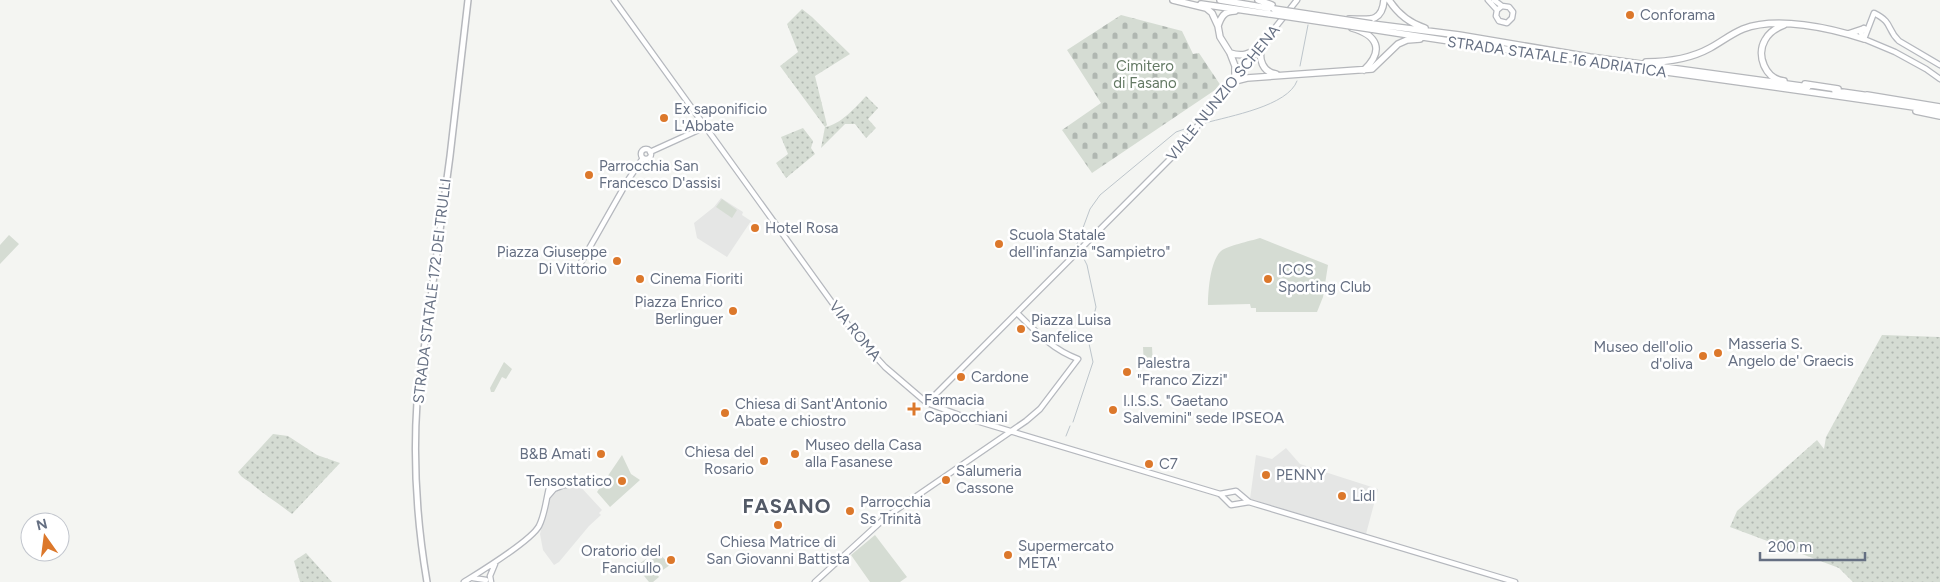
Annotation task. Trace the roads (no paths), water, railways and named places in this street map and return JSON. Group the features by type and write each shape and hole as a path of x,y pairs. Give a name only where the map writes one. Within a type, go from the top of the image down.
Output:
{"highway":[{"name":"STRADA STATALE 16 ADRIATICA","path":"1174,0 1253,11 1298,12 1339,22"},
{"path":"1174,0 1206,8 1212,13 1218,26 1220,37 1230,53 1235,66 1235,81 1280,75 1364,70 1398,44 1407,40 1421,39 1467,44"},
{"name":"STRADA STATALE 16 ADRIATICA","path":"1220,0 1339,22 1459,35 1559,52 1940,107"},
{"path":"1258,0 1274,10"},
{"path":"1371,24 1383,9 1384,0"},
{"path":"1391,2 1409,22 1423,28 1459,35"},
{"path":"1218,26 1224,13 1253,11"},
{"path":"1339,22 1372,37 1377,48 1376,62"},
{"path":"1559,52 1647,62 1668,61 1700,53 1735,33 1751,27 1777,23 1822,27 1864,39"},
{"name":"STRADA STATALE 16 ADRIATICA","path":"1371,24 1467,44 1940,111"},
{"path":"1784,25 1770,33 1763,45 1763,62 1770,75 1780,80 1845,90 1870,96"},
{"path":"1848,34 1862,29"},
{"path":"1230,53 1240,56 1248,55 1261,47"},
{"path":"1261,47 1259,58 1262,66 1270,73 1280,75"},
{"path":"1838,96 1940,116"}],"main road":[{"name":"STRADA STATALE 172 DEI TRULLI","path":"427,582 418,509 415,438 417,402 450,156 468,0"}],"street":[{"name":"VIA ROMA","path":"614,0 854,332 885,366 927,403 970,419 1220,494 1226,499"},
{"name":"VIALE NUNZIO SCHENA","path":"927,403 1177,152 1235,81 1297,0"},
{"path":"1488,0 1497,10"},
{"path":"1494,0 1512,10 1513,15 1510,22 1504,24 1496,16 1497,10 1502,6"},
{"path":"1864,39 1868,24 1874,13 1886,20 1899,41 1940,66"},
{"path":"1868,24 1862,29 1861,33 1864,39 1895,52 1940,79"},
{"path":"578,268 628,180 643,158 648,158 650,152 705,127"},
{"path":"643,158 640,154 643,150 648,149 650,152"},
{"path":"815,582 886,517 1026,421 1040,409 1078,359 1068,356 1046,342 1018,313"},
{"path":"1249,502 1231,505 1226,499 1229,492 1236,491 1249,502 1515,582"},
{"name":"VIA ROMA","path":"1220,494 1229,492"},
{"path":"1239,503 1240,495"},
{"path":"464,582 495,562 538,528 548,497"},
{"path":"489,580 495,562"},
{"path":"484,570 489,580"},
{"path":"470,578 477,577 489,580"}],"waterway":[{"path":"1300,66 1308,25"},
{"path":"1205,123 1257,109 1271,103 1291,90 1297,81"},
{"path":"1078,250 1077,244 1090,209 1100,195 1176,132 1196,125"},
{"path":"1081,253 1087,265 1096,307 1091,327"},
{"path":"1073,422 1093,362 1088,339 1090,332"},
{"path":"1066,436 1070,426"}],"place":[{"name":"Conforama","path":"1630,15"},
{"name":"Ex saponificio L'Abbate","path":"664,118"},
{"name":"Parrocchia San Francesco D'assisi","path":"589,175"},
{"name":"Hotel Rosa","path":"755,228"},
{"name":"Scuola Statale dell'infanzia \"Sampietro\"","path":"999,244"},
{"name":"Piazza Giuseppe Di Vittorio","path":"617,261"},
{"name":"Cinema Fioriti","path":"640,279"},
{"name":"ICOS Sporting Club","path":"1268,279"},
{"name":"Piazza Enrico Berlinguer","path":"733,311"},
{"name":"Piazza Luisa Sanfelice","path":"1021,329"},
{"name":"Masseria S. Angelo de' Graecis","path":"1718,353"},
{"name":"Museo dell'olio d'oliva","path":"1703,356"},
{"name":"Palestra \"Franco Zizzi\"","path":"1127,372"},
{"name":"Cardone","path":"961,377"},
{"name":"Farmacia Capocchiani","path":"914,409"},
{"name":"I.I.S.S. \"Gaetano Salvemini\" sede IPSEOA","path":"1113,410"},
{"name":"Chiesa di Sant'Antonio Abate e chiostro","path":"725,413"},
{"name":"B&B Amati","path":"601,454"},
{"name":"Museo della Casa alla Fasanese","path":"795,454"},
{"name":"Chiesa del Rosario","path":"764,461"},
{"name":"C7","path":"1149,464"},
{"name":"PENNY","path":"1266,475"},
{"name":"Salumeria Cassone","path":"946,480"},
{"name":"Tensostatico","path":"622,481"},
{"name":"Lidl","path":"1342,496"},
{"name":"Parrocchia Ss Trinità","path":"850,511"},
{"name":"Chiesa Matrice di San Giovanni Battista","path":"778,525"},
{"name":"Supermercato META'","path":"1008,555"},
{"name":"Oratorio del Fanciullo","path":"671,560"}],"district":[{"name":"FASANO","path":"787,506"}],"park label":[{"name":"Cimitero di Fasano","path":"1145,74"}]}
